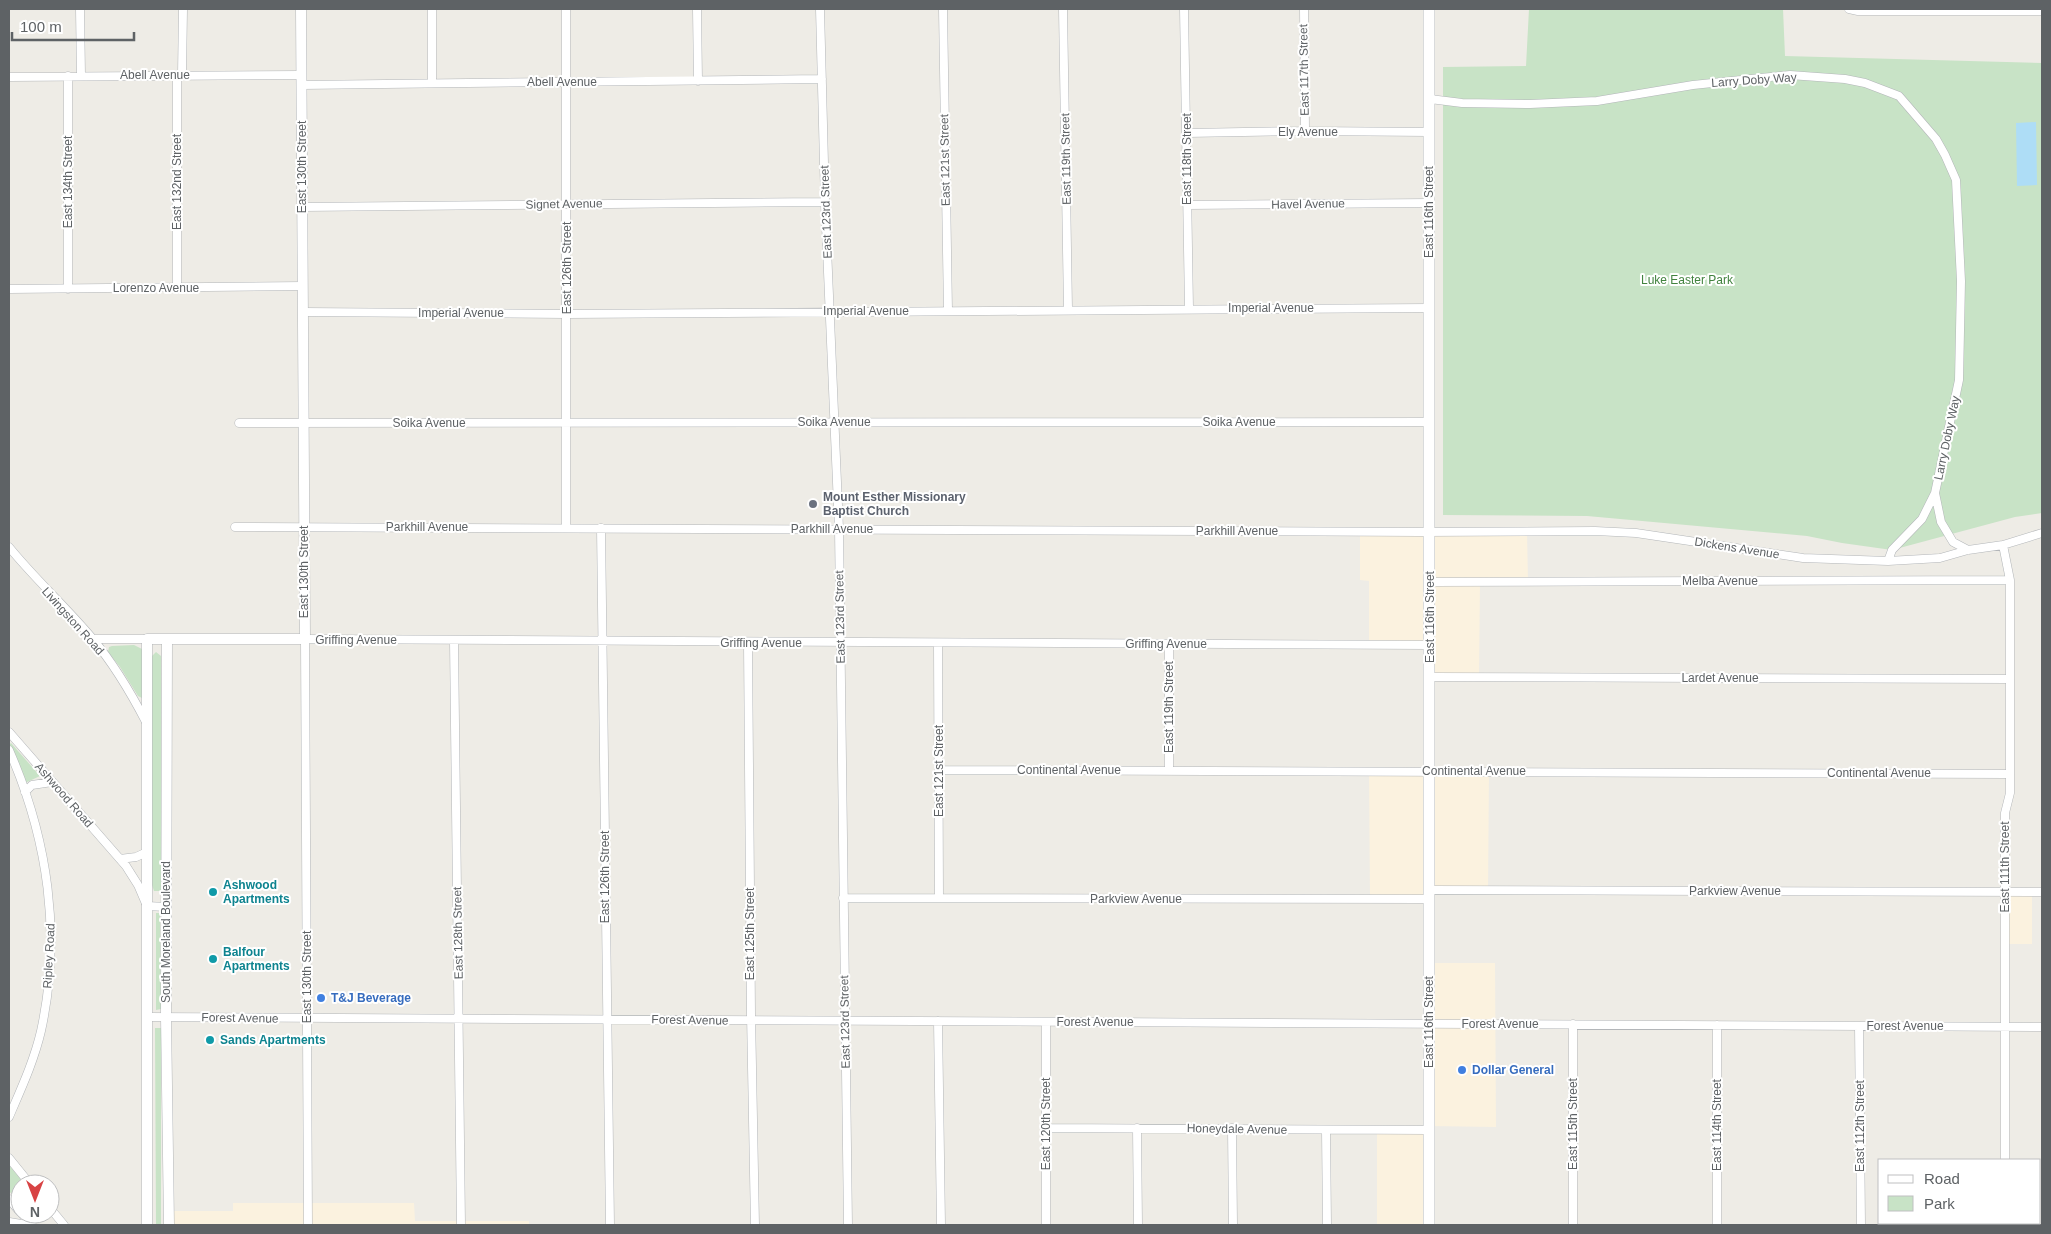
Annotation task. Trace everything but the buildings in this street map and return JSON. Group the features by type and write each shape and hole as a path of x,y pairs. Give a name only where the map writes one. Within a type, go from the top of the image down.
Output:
{"main road":[{"name":"East 116th Street","path":"1429,9 1429,1225"}],"street":[{"path":"80,9 81,76"},
{"name":"East 132nd Street","path":"178,289 180,75 183,9"},
{"name":"East 130th Street","path":"301,9 308,1225"},
{"path":"432,9 432,83"},
{"name":"East 126th Street","path":"566,9 566,528"},
{"path":"697,9 698,81"},
{"name":"East 123rd Street","path":"820,9 839,529 848,1225"},
{"name":"East 121st Street","path":"943,9 948,311"},
{"name":"East 119th Street","path":"1063,9 1068,309"},
{"name":"East 118th Street","path":"1184,9 1190,308"},
{"name":"East 117th Street","path":"1304,9 1305,131"},
{"path":"1849,9 1858,11 1909,12 2042,11"},
{"name":"Abell Avenue","path":"9,77 180,75 432,83 822,79"},
{"name":"Larry Doby Way","path":"1430,100 1462,103 1530,104 1597,102 1693,85 1790,75 1855,81 1899,96 1936,139 1956,180 1961,280 1959,380 1936,493 1922,519 1892,550 1888,561"},
{"name":"East 134th Street","path":"68,76 68,289"},
{"name":"Ely Avenue","path":"1187,133 1305,131 1430,132"},
{"name":"Signet Avenue","path":"302,207 826,202"},
{"name":"Havel Avenue","path":"1187,206 1429,203"},
{"name":"Lorenzo Avenue","path":"9,289 178,289 303,286"},
{"name":"Imperial Avenue","path":"303,312 567,314 1190,308 1430,308"},
{"name":"Soika Avenue","path":"239,423 1429,422"},
{"name":"Larry Doby Way","path":"1936,493 1941,522 1953,542 1968,550"},
{"name":"Parkhill Avenue","path":"235,527 1430,532"},
{"name":"East 126th Street","path":"602,528 606,1019 610,1225"},
{"name":"Dickens Avenue","path":"1430,532 1595,531 1636,533 1803,558 1888,561 1940,558 1968,550 2003,545 2042,533"},
{"name":"East 111th Street","path":"2003,545 2010,580 2010,793 2005,813 2005,1159"},
{"name":"Livingston Road","path":"9,547 33,576 93,638 135,701 147,724"},
{"name":"Melba Avenue","path":"1430,582 2010,580"},
{"name":"Griffing Avenue","path":"93,638 147,640 1430,645"},
{"name":"South Moreland Boulevard","path":"147,640 147,1225"},
{"name":"South Moreland Boulevard","path":"167,640 166,1017 169,1225"},
{"name":"East 128th Street","path":"454,641 461,1225"},
{"name":"East 125th Street","path":"748,643 754,1225"},
{"name":"East 121st Street","path":"938,644 939,898"},
{"name":"East 119th Street","path":"1170,644 1170,770"},
{"name":"Lardet Avenue","path":"1430,677 2010,679"},
{"name":"Ashwood Road","path":"9,732 120,859 138,885 147,906"},
{"name":"Ripley Road","path":"9,750 25,792 42,849 51,919 48,991 40,1033 25,1080 9,1116"},
{"name":"Continental Avenue","path":"939,770 1429,770 2010,774"},
{"path":"25,792 32,785 52,782"},
{"path":"120,859 136,857 147,852"},
{"name":"Parkview Avenue","path":"843,898 2042,892"},
{"path":"147,906 166,907"},
{"name":"Forest Avenue","path":"147,1017 2042,1027"},
{"path":"938,1021 941,1225"},
{"name":"East 120th Street","path":"1046,1022 1046,1225"},
{"name":"East 115th Street","path":"1573,1024 1573,1225"},
{"name":"East 114th Street","path":"1717,1025 1717,1225"},
{"name":"East 112th Street","path":"1860,1026 1860,1225"},
{"name":"Honeydale Avenue","path":"1046,1128 1429,1130"},
{"path":"1137,1128 1138,1225"},
{"path":"1232,1128 1233,1225"},
{"path":"1326,1130 1327,1225"},
{"path":"9,1158 22,1174"},
{"path":"9,1224 21,1225"}],"shaded area":[{"path":"1360,532 1527,532 1528,581 1480,582 1479,678 1430,677 1430,645 1369,644 1369,581 1360,580"},
{"path":"1369,770 1489,771 1488,890 1429,890 1429,899 1370,899"},
{"path":"2005,892 2032,892 2032,944 2005,944"},
{"path":"1429,963 1495,963 1496,1127 1429,1126"},
{"path":"1377,1130 1429,1130 1429,1225 1377,1225"},
{"path":"233,1203 414,1203 415,1221 529,1221 529,1225 169,1225 169,1211 233,1211"}],"green space":[{"name":"Luke Easter Park","path":"1529,9 1783,9 1785,56 2042,63 2042,513 2015,517 1892,550 1807,536 1587,516 1443,515 1443,67 1526,66"},
{"path":"134,645 142,649 144,696 142,698 138,696 108,652 109,647 112,646"},
{"path":"156,652 161,656 161,891 154,891 152,885 152,656"},
{"path":"11,743 40,776 25,783 9,745"},
{"path":"156,913 160,913 161,1009 156,1010"},
{"path":"155,1028 161,1028 161,1225 156,1225"},
{"path":"9,1165 17,1174 10,1174 10,1192"}],"water":[{"path":"2036,122 2037,185 2017,186 2016,123"}],"place":[{"name":"Mount Esther Missionary Baptist Church","path":"813,504"},
{"name":"Ashwood Apartments","path":"213,892"},
{"name":"Balfour Apartments","path":"213,959"},
{"name":"T&J Beverage","path":"321,998"},
{"name":"Sands Apartments","path":"210,1040"},
{"name":"Dollar General","path":"1462,1070"}]}
